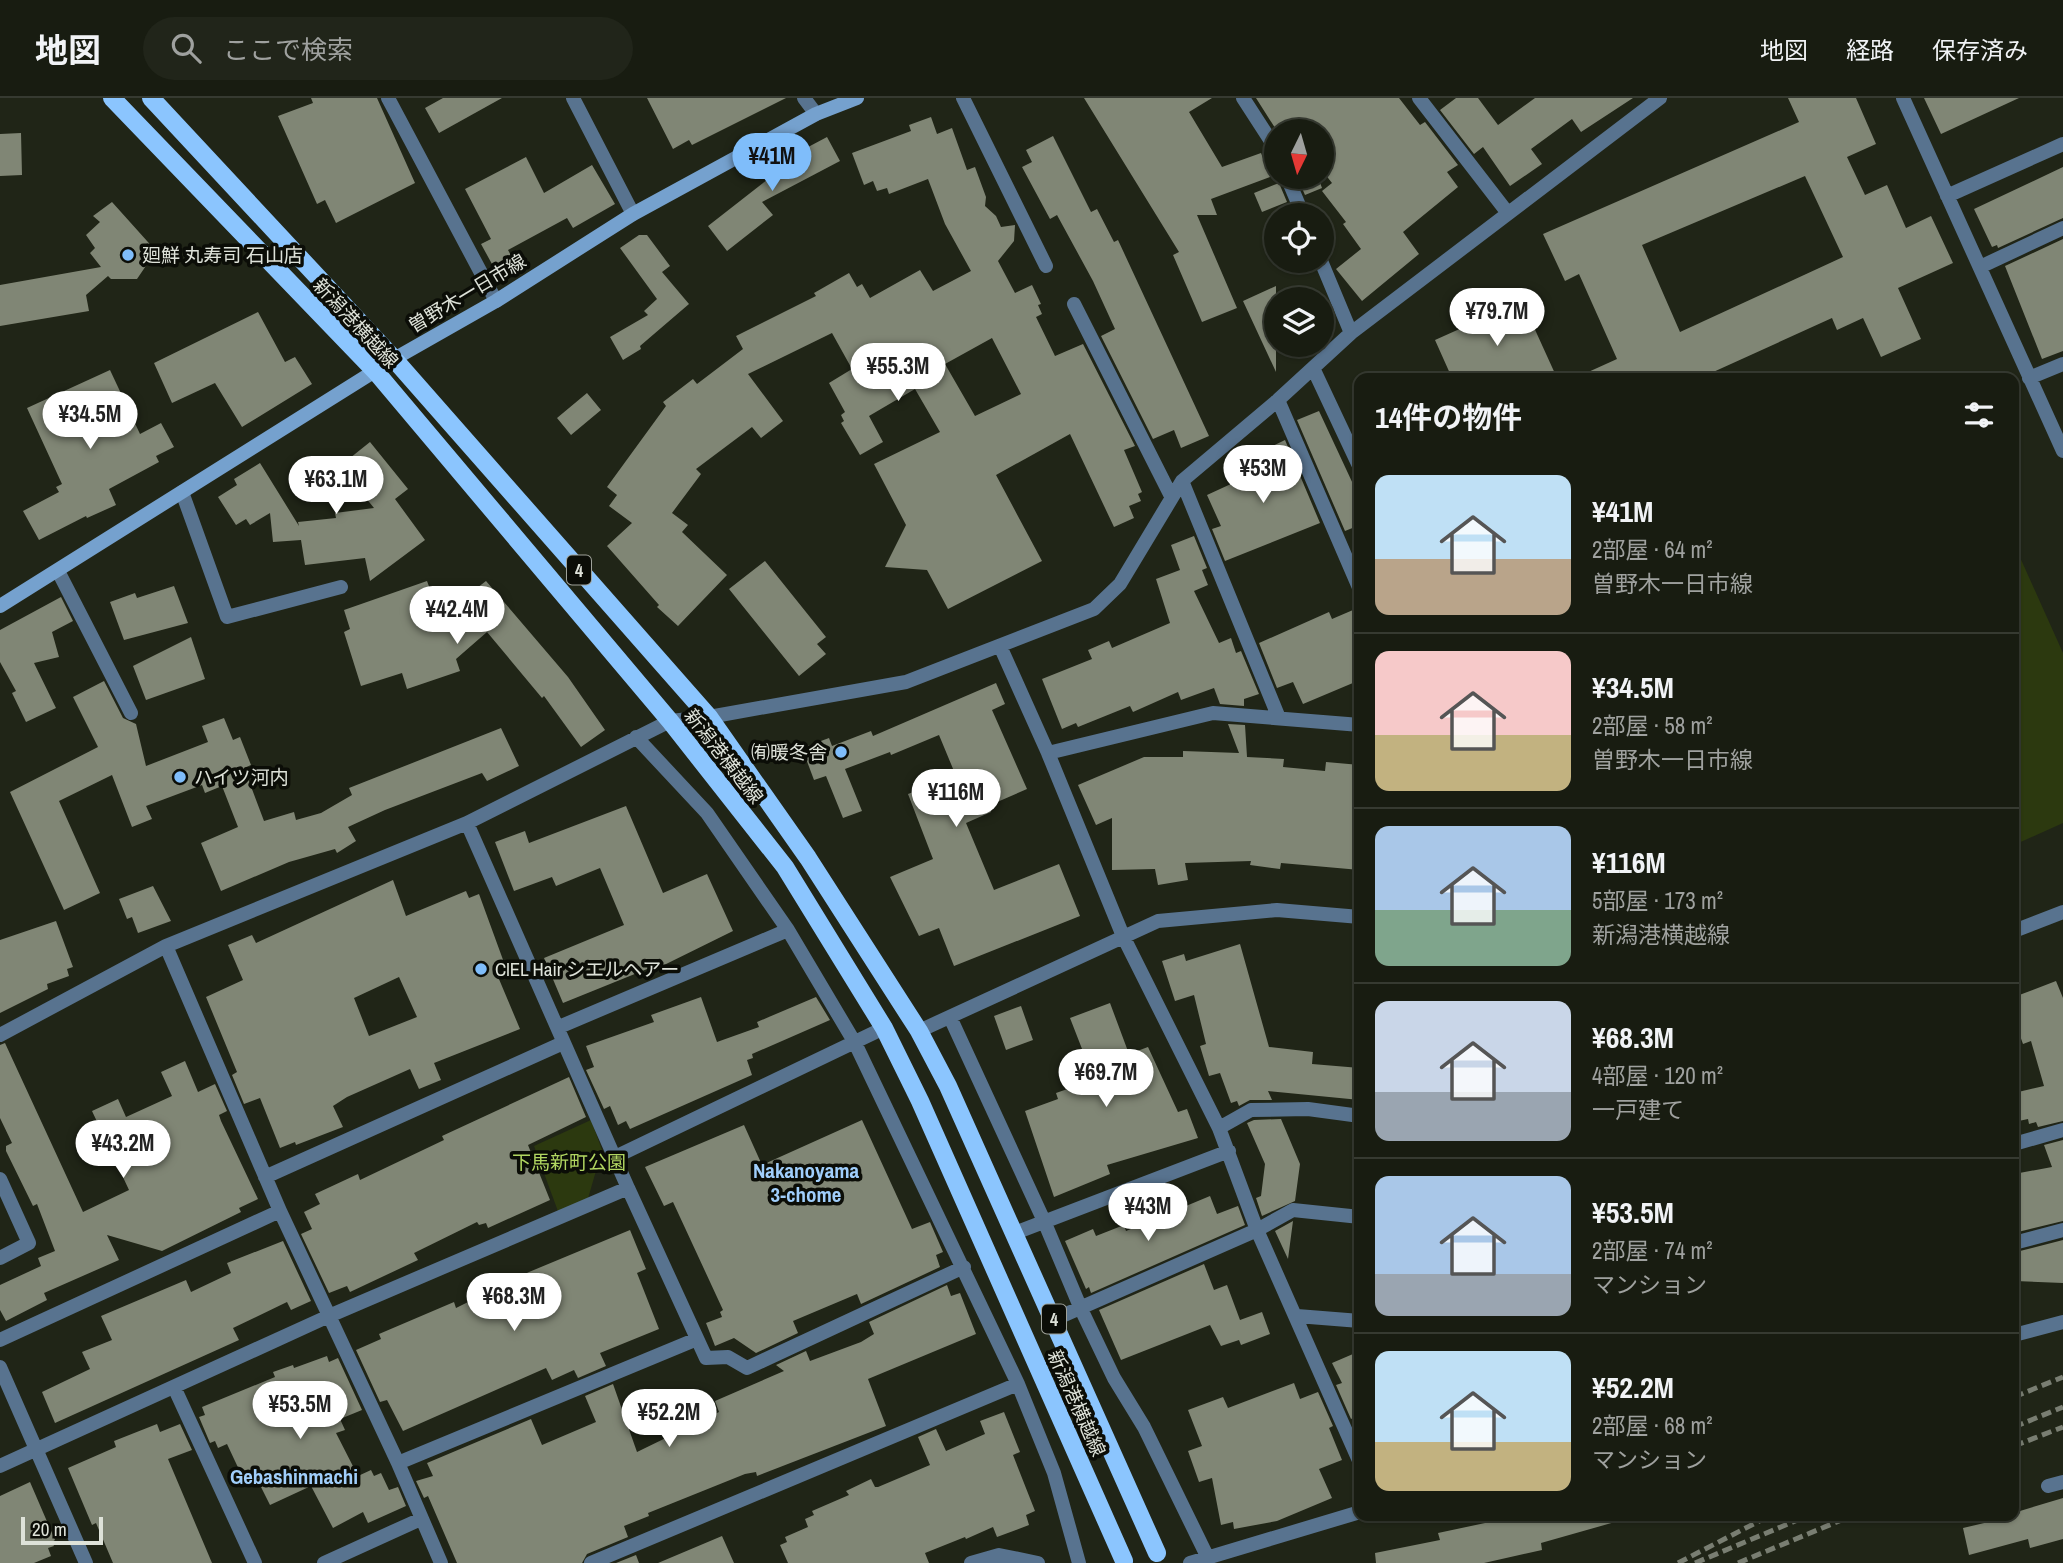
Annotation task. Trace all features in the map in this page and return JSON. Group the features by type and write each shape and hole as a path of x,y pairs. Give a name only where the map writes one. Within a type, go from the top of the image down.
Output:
{"main road":[{"name":"新潟港横越線","path":"111,98 376,372 670,721 785,867 884,1028 926,1113 1124,1561"},
{"name":"新潟港横越線","path":"151,98 394,359 709,717 808,858 919,1031 948,1086 1055,1319 1157,1553"},
{"name":"曽野木一日市線","path":"0,606 394,359 496,301 634,214 816,114 857,98"}],"street":[{"path":"388,98 496,301"},
{"path":"573,98 634,214"},
{"path":"804,98 816,114"},
{"path":"963,98 1046,266"},
{"path":"1243,98 1264,130"},
{"path":"1419,98 1507,212"},
{"path":"0,1035 166,946 467,823 670,721 709,717 906,682 1094,609 1110,596 1182,481 1278,400 1351,333 1660,98"},
{"path":"1903,98 2063,451"},
{"path":"1947,195 2063,145"},
{"path":"1980,267 2063,228"},
{"path":"1326,273 1351,333"},
{"path":"1074,304 1171,496"},
{"path":"2029,378 2063,364"},
{"path":"1313,368 1354,455"},
{"path":"1278,400 1354,576"},
{"path":"1182,481 1279,718"},
{"path":"182,492 227,617 341,587"},
{"path":"58,571 131,713"},
{"path":"1000,646 1048,753 1123,936 1219,1128 1257,1230 1354,1449"},
{"path":"1048,753 1213,713 1354,724"},
{"path":"636,737 707,813 788,930 855,1043 1018,1384 1054,1473 1079,1563"},
{"path":"467,823 706,1358 728,1357 747,1368 964,1267"},
{"path":"919,1031 1158,921 1277,910 1354,916"},
{"path":"2019,928 2063,912"},
{"path":"559,1027 788,930"},
{"path":"166,946 280,1211 398,1463 441,1563"},
{"path":"950,1017 1044,1221 1080,1309 1114,1378 1144,1427 1208,1558"},
{"path":"615,1157 884,1028"},
{"path":"265,1177 563,1043"},
{"path":"1219,1128 1251,1110 1308,1109 1354,1115"},
{"path":"2019,1143 2063,1130"},
{"path":"1015,1233 1229,1152"},
{"path":"0,1179 29,1243 0,1258"},
{"path":"0,1466 329,1316 628,1188"},
{"path":"1055,1319 1257,1230 1293,1210 1354,1216"},
{"path":"0,1340 280,1211"},
{"path":"2019,1242 2063,1230"},
{"path":"1297,1316 1354,1321"},
{"path":"2019,1334 2063,1322"},
{"path":"398,1463 696,1339"},
{"path":"0,1367 38,1448 86,1563"},
{"path":"591,1563 1018,1384"},
{"path":"174,1387 255,1563"},
{"path":"2048,1486 2063,1482"},
{"path":"1190,1563 1354,1514"},
{"path":"324,1563 421,1519"},
{"path":"971,1563 999,1555 1038,1563"}],"green space":[{"path":"2019,555 2063,653 2063,823 2019,843"},
{"name":"下馬新町公園","path":"591,1120 602,1150 587,1202 559,1214 534,1146"}],"building":[{"path":"311,98 377,98 415,183 336,223 325,200 317,204 278,116 313,103"},
{"path":"443,98 502,98 439,133 425,108"},
{"path":"647,98 786,98 692,145 689,140 673,149"},
{"path":"1084,98 1212,98 1189,112 1222,167 1261,153 1264,179 1211,199 1217,215 1197,215 1237,308 1202,322 1173,255 1179,252"},
{"path":"1256,98 1399,98 1420,125 1425,122 1458,165 1447,172 1458,187 1403,232 1419,254 1362,301 1336,269 1361,249 1343,224 1346,222 1334,203 1322,191 1334,189 1334,119 1269,119"},
{"path":"1456,98 1478,98 1498,125 1535,98 1633,98 1581,132 1572,119 1531,149 1542,164 1510,186 1483,147 1474,154 1440,110"},
{"path":"1788,98 1856,98 1876,144 1847,157 1865,195 1887,185 1906,228 1931,216 1953,263 1898,288 1921,339 1881,357 1863,318 1837,330 1832,318 1711,373 1586,373 1617,359 1579,274 1565,281 1543,234 1799,122","holes":["1805,176 1843,257 1680,332 1642,245"]},
{"path":"1924,98 2019,98 1941,134"},
{"path":"931,117 937,134 952,128 967,170 975,167 986,197 985,206 996,216 1001,227 1015,225 1014,241 998,261 1015,293 1032,285 1041,304 1038,305 1042,314 1036,317 1055,356 1083,344 1135,446 1124,450 1142,492 1138,494 1141,501 1129,506 1134,518 1114,527 1070,434 996,475 1042,561 948,609 927,570 885,567 906,525 874,464 940,432 915,389 869,416 883,442 860,455 841,423 844,421 841,415 845,412 829,383 852,369 832,333 748,374 783,421 761,438 752,427 696,469 701,474 672,513 688,525 682,532 727,575 678,626 657,607 659,605 607,546 632,523 609,506 617,495 607,487 666,406 663,402 693,379 697,384 743,349 736,336 816,296 814,293 849,273 857,287 862,284 870,298 920,270 933,291 971,271 945,224 928,179 889,194 887,188 877,191 873,181 864,185 852,153 911,131 909,125","holes":["992,338 1021,394 975,416 945,364"]},
{"path":"21,133 22,175 0,176 0,134"},
{"path":"1053,136 1091,212 1097,209 1114,242 1118,240 1209,436 1181,448 1174,430 1153,439 1101,336 1115,329 1093,281 1057,215 1050,219 1022,167 1032,162 1026,150"},
{"path":"827,137 840,161 762,202 773,215 727,251 708,226 781,169 778,163"},
{"path":"526,157 544,193 592,165 615,204 573,228 567,218 508,250 516,265 498,275 481,244 491,239 465,189"},
{"path":"2063,167 2063,218 1998,248 1997,245 1992,247 1974,209"},
{"path":"1264,189 1282,189 1287,202 1264,203 1262,212 1254,193"},
{"path":"1302,189 1320,189 1305,195"},
{"path":"112,202 156,251 137,279 111,279 108,276 86,295 89,311 0,326 0,285 101,267 90,253 95,248 86,235 100,222 93,216"},
{"path":"639,235 647,235 670,266 662,272 689,304 640,346 641,349 623,360 610,337 648,315 644,311 657,299 620,248"},
{"path":"2063,239 2063,351 2042,359 2005,266"},
{"path":"1264,291 1264,346 1243,301"},
{"path":"1522,301 1555,373 1450,373 1435,340"},
{"path":"258,312 285,362 295,357 312,384 242,427 215,383 172,403 154,363"},
{"path":"1269,357 1276,357 1276,372"},
{"path":"110,370 140,434 161,423 174,447 156,456 159,462 109,489 116,505 87,518 86,516 39,540 23,511 59,492 56,487 62,484 27,408"},
{"path":"587,393 601,410 571,435 557,418"},
{"path":"1319,411 1354,486 1354,527 1345,531 1297,420"},
{"path":"1285,440 1320,523 1225,561 1212,529 1221,526 1207,495 1257,472 1250,457"},
{"path":"370,442 408,489 395,499 425,540 370,581 365,558 305,565 301,540 273,542 270,513 250,525 246,519 236,525 218,497 237,485 234,479 260,463 299,526 298,522 336,518 335,513 374,508 340,466"},
{"path":"1194,536 1207,568 1202,570 1208,585 1194,591 1219,643 1231,638 1236,653 1241,651 1259,694 1244,699 1244,706 1220,704 1214,688 1181,700 1178,692 1133,712 1130,706 1078,727 1076,723 1062,729 1042,679 1092,659 1088,650 1109,641 1112,648 1170,623 1156,579 1180,570 1171,545"},
{"path":"765,561 826,637 817,644 826,654 799,676 729,589"},
{"path":"427,581 439,614 470,587 473,591 486,581 568,677 605,730 581,747 544,696 542,698 487,632 456,659 460,671 407,689 402,673 361,686 344,632 350,629 344,610"},
{"path":"174,586 188,623 124,640 110,602 135,593 137,598"},
{"path":"61,597 73,621 52,632 59,657 34,663 56,708 26,722 12,693 16,691 0,662 0,630"},
{"path":"1354,610 1354,683 1303,704 1293,682 1277,688 1259,643 1329,612 1332,619"},
{"path":"191,637 205,679 146,700 133,666"},
{"path":"104,681 123,718 136,724 146,766 208,742 202,726 224,718 233,740 240,737 251,765 244,768 264,821 294,812 296,820 321,813 352,795 349,788 501,728 519,766 487,781 482,773 385,810 348,827 356,841 337,853 335,849 289,862 221,891 201,843 238,827 222,786 205,793 202,785 146,806 152,819 132,827 112,775 59,801 100,893 64,910 10,792 98,747 73,697"},
{"path":"996,683 1005,704 992,710 1027,789 988,806 991,812 966,823 994,890 1059,864 1080,916 954,966 939,928 919,936 890,877 933,859 908,794 956,776 939,735 891,755 890,752 845,769 862,811 843,818 826,776 814,780 802,748 829,738 832,746 871,731 873,736"},
{"path":"1228,724 1245,725 1247,757 1284,759 1283,767 1325,771 1326,762 1354,764 1354,869 1281,863 1280,869 1250,865 1251,861 1185,863 1188,880 1158,885 1155,869 1112,870 1112,818 1096,825 1078,785 1144,757 1183,757 1183,751 1239,753"},
{"path":"626,806 663,893 707,874 733,931 658,968 657,965 563,1003 544,958 624,925 600,868 556,886 552,877 514,891 495,842 525,831 529,843"},
{"path":"393,880 406,916 466,891 469,898 479,894 506,968 496,972 520,1029 434,1063 441,1080 419,1089 410,1069 347,1097 333,1106 343,1127 296,1145 295,1142 280,1148 260,1098 244,1104 232,1075 237,1072 206,997 243,980 228,945 252,935 256,943","holes":["399,977 417,1017 369,1036 354,998"]},
{"path":"153,886 171,921 138,933 132,917 127,919 119,899"},
{"path":"56,921 73,967 67,969 69,976 47,984 48,989 0,1013 0,940"},
{"path":"1240,944 1269,1047 1313,1052 1312,1064 1354,1068 1354,1099 1268,1091 1272,1100 1250,1100 1239,1106 1237,1101 1231,1103 1220,1073 1209,1076 1200,1046 1206,1044 1194,995 1175,1001 1162,961 1184,954 1186,961"},
{"path":"2056,981 2063,998 2063,1121 2038,1127 2036,1122 2029,1124 2028,1119 2019,1121 2019,1092 2044,1086 2031,1041 2023,1044 2019,1033 2019,995"},
{"path":"701,997 717,1042 759,1027 757,1022 816,997 830,1020 752,1054 753,1058 747,1060 752,1075 630,1129 626,1121 618,1125 610,1106 604,1109 586,1070 594,1067 586,1046 654,1022 651,1015"},
{"path":"1110,1003 1129,1054 1148,1047 1178,1112 1187,1109 1198,1138 1107,1165 1110,1174 1054,1197 1025,1111 1058,1099 1056,1093 1076,1086 1073,1079 1091,1072 1070,1018"},
{"path":"1021,1006 1033,1040 1006,1050 994,1016"},
{"path":"5,1043 83,1212 129,1190 92,1111 118,1099 126,1117 172,1096 161,1072 185,1061 198,1092 215,1084 227,1111 219,1115 221,1121 258,1199 239,1208 241,1212 162,1251 107,1235 119,1260 44,1293 47,1300 6,1321 0,1310 0,1285 41,1266 38,1258 55,1251 37,1204 33,1206 6,1151 6,1146 12,1143 0,1118 0,1045"},
{"path":"569,1077 586,1117 528,1145 550,1200 488,1228 486,1223 479,1225 477,1222 414,1253 418,1260 350,1292 347,1286 329,1293 301,1234 312,1229 304,1212 320,1204 315,1194 358,1174 360,1180 444,1140 442,1136"},
{"path":"1281,1119 1300,1164 1295,1201 1262,1216 1256,1198 1261,1196 1265,1164 1247,1123 1254,1120"},
{"path":"862,1120 912,1229 930,1222 943,1252 936,1255 940,1267 861,1304 857,1294 793,1321 798,1333 756,1353 734,1338 715,1346 706,1323 722,1317 720,1312 723,1310 673,1202 664,1206 645,1167 744,1125 762,1165"},
{"path":"2063,1140 2063,1221 2019,1232 2019,1173 2052,1167 2044,1145"},
{"path":"1210,1196 1217,1214 1238,1206 1245,1225 1091,1293 1089,1287 1086,1289 1065,1241 1093,1229 1096,1236 1124,1225 1126,1231"},
{"path":"1293,1221 1288,1259 1275,1231"},
{"path":"630,1230 646,1269 637,1273 659,1329 600,1353 606,1366 578,1378 574,1370 552,1380 546,1368 403,1431 387,1400 380,1402 356,1350 381,1339 379,1334 454,1302 456,1308 529,1272"},
{"path":"2063,1240 2063,1283 2019,1281 2019,1251"},
{"path":"283,1241 311,1301 291,1310 287,1302 233,1328 239,1340 55,1423 42,1392 90,1369 82,1352 112,1340 101,1316 186,1280 191,1292 231,1273 227,1263"},
{"path":"1204,1264 1214,1290 1227,1285 1240,1320 1262,1312 1270,1334 1241,1345 1239,1340 1221,1346 1210,1325 1121,1360 1099,1310"},
{"path":"947,1285 951,1296 960,1293 976,1334 868,1379 886,1426 757,1476 756,1472 745,1474 648,1513 649,1516 624,1526 628,1537 587,1554 582,1563 457,1563 428,1496 424,1498 416,1481 433,1476 427,1463 531,1419 542,1445 596,1422 585,1396 613,1384 637,1452 719,1412 715,1401 784,1371 776,1365 806,1351 810,1361 861,1342 874,1334 869,1322"},
{"path":"1354,1354 1354,1418 1351,1419 1336,1385 1342,1383 1332,1363"},
{"path":"327,1356 329,1362 338,1358 362,1410 340,1419 345,1430 336,1433 358,1476 371,1470 374,1476 381,1473 389,1490 398,1487 406,1506 368,1523 363,1512 333,1528 311,1486 270,1505 253,1471 242,1476 227,1444 218,1448 215,1441 210,1443 199,1417 205,1415 202,1407 275,1377 273,1372 293,1365 294,1368"},
{"path":"1294,1383 1300,1399 1318,1392 1333,1426 1329,1428 1342,1460 1319,1469 1332,1498 1277,1521 1234,1529 1233,1522 1221,1525 1212,1478 1199,1482 1188,1451 1202,1446 1188,1410 1223,1397 1228,1408"},
{"path":"1004,1412 1020,1452 1013,1455 1035,1511 1026,1515 1029,1525 997,1537 993,1527 966,1539 965,1537 925,1553 929,1563 788,1563 780,1545 787,1542 785,1537 808,1527 805,1519 814,1515 812,1511 849,1495 846,1491 871,1479 875,1487 878,1487 930,1465 918,1437 936,1429 946,1451 985,1434 980,1421"},
{"path":"157,1424 160,1432 180,1424 192,1450 168,1459 212,1563 113,1563 96,1523 92,1525 68,1468 116,1447 114,1441"},
{"path":"30,1482 55,1540 52,1542 54,1546 48,1548 51,1556 34,1563 0,1563 0,1496"},
{"path":"2063,1498 2063,1539 2030,1548 2028,1539 1969,1555 1963,1528 1993,1521 2019,1521 2020,1511"},
{"path":"1494,1521 1615,1522 1541,1543 1542,1550 1484,1563 1376,1563 1375,1553 1440,1540 1438,1533"},
{"path":"722,1536 734,1563 658,1563"},
{"path":"636,1555 639,1563 616,1563"}],"railway":[{"path":"2019,1395 2063,1377"},
{"path":"2019,1425 2063,1407"},
{"path":"2019,1444 2063,1427"},
{"path":"1678,1563 1759,1521"},
{"path":"1695,1563 1795,1521"},
{"path":"1738,1563 1839,1521"}],"place":[{"name":"廻鮮 丸寿司 石山店","path":"128,255"},
{"name":"㈲暖冬舎","path":"841,752"},
{"name":"ハイツ河内","path":"180,777"},
{"name":"ClEL Hair シエルヘアー","path":"481,969"}],"district":[{"name":"Nakanoyama 3-chome","path":"806,1182"},
{"name":"Gebashinmachi","path":"294,1476"}]}
